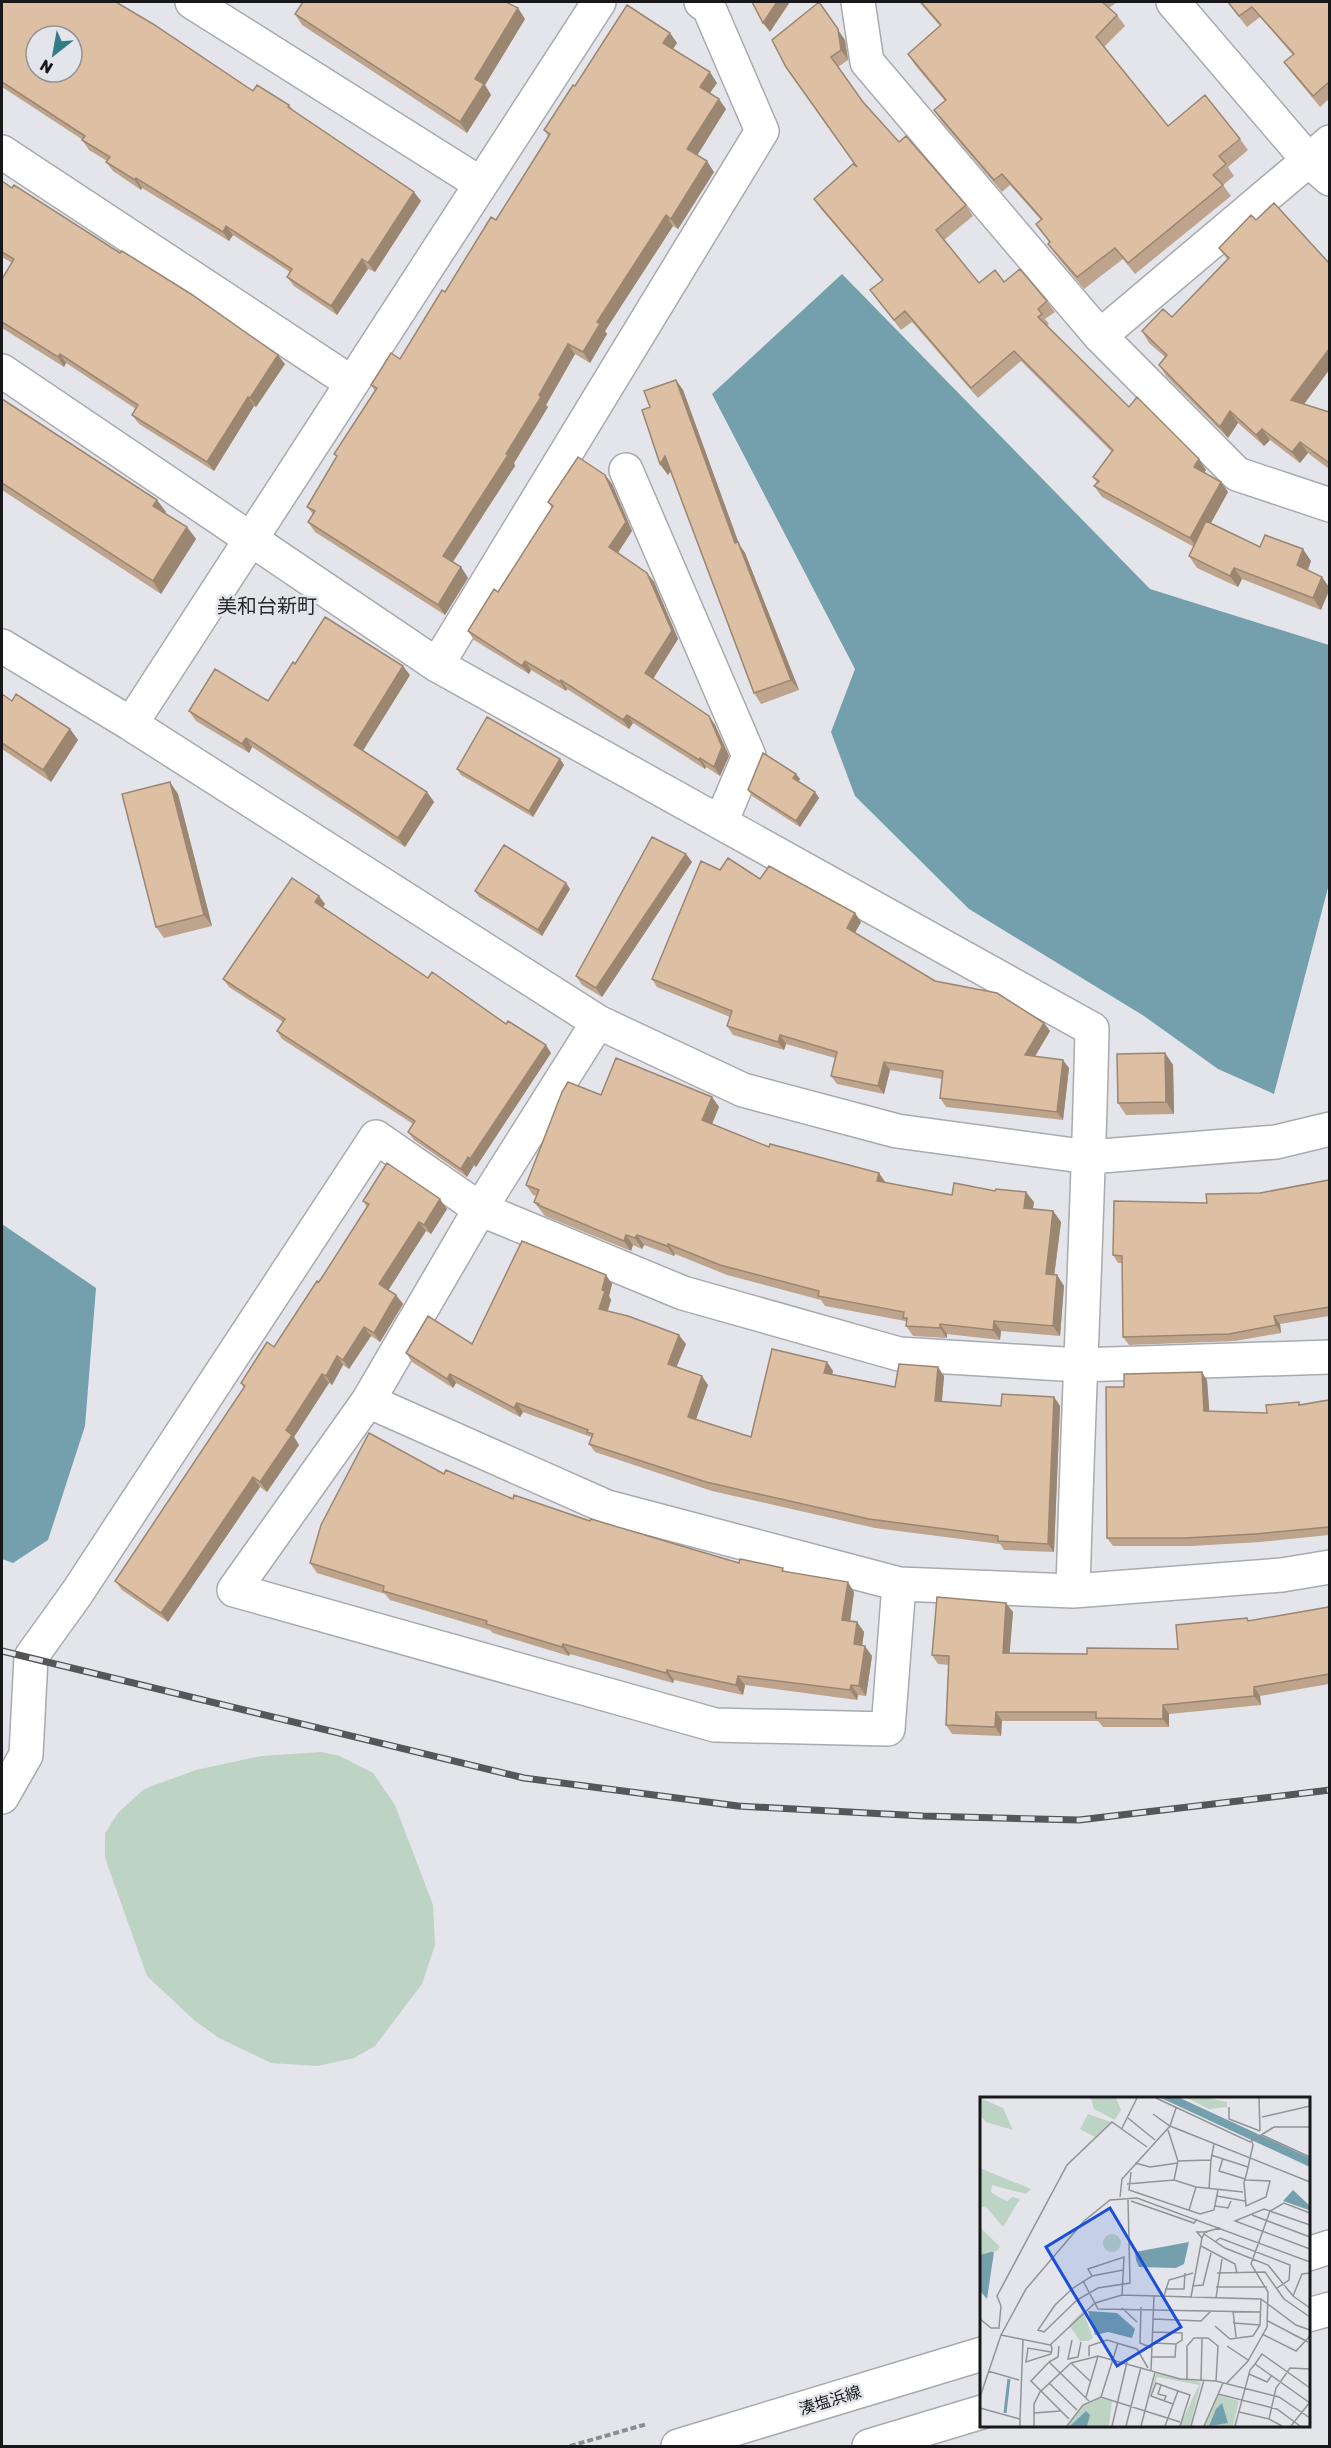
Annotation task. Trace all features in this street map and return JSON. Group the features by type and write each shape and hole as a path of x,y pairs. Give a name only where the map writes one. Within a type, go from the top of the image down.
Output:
{"street":[{"path":"192,2 481,184"},
{"path":"437,665 762,131 709,8 701,2"},
{"path":"858,2 867,62 1100,336 1237,474 1329,505"},
{"path":"1100,336 1322,161 1173,2"},
{"path":"131,724 481,184 585,6"},
{"path":"2,152 352,383"},
{"path":"2,371 437,665 1092,1029 1073,1592"},
{"path":"626,470 749,756 721,822"},
{"path":"2,646 131,724 598,1022 743,1090 897,1131 1089,1157 1276,1142 1329,1129"},
{"path":"598,1022 480,1209 368,1401 234,1590 715,1725 888,1729 899,1584"},
{"path":"2,1797 26,1755 32,1657 84,1583 376,1137 480,1209 683,1293 899,1354 1079,1365 1329,1357"},
{"path":"368,1401 607,1507 899,1584 1073,1592 1282,1575 1329,1567"},
{"path":"1310,2253 1329,2247"},
{"path":"1310,2314 1329,2309"},
{"name":"湊塩浜線","path":"678,2446 980,2354"},
{"path":"869,2446 980,2412"}],"green space":[{"path":"321,1752 340,1756 373,1773 395,1805 433,1905 435,1945 422,1984 375,2046 354,2058 318,2066 271,2063 219,2038 195,2021 147,1976 105,1858 105,1833 118,1813 144,1789 196,1770 261,1756"}],"water":[{"path":"842,274 1150,589 1329,645 1329,884 1274,1094 1218,1069 1144,1016 969,909 855,796 831,732 855,669 712,394"},
{"path":"2,1224 96,1288 85,1426 48,1540 13,1563 2,1559"}],"building":[{"path":"2,2 116,2 253,91 257,85 289,105 288,107 414,192 368,263 362,259 331,306 287,277 292,269 226,226 223,232 106,162 110,157 82,140 85,136 2,82"},
{"path":"303,2 506,2 518,8 475,79 484,84 460,122 295,14"},
{"path":"752,2 777,2 763,23"},
{"path":"819,2 838,29 841,50 831,57 863,102 899,142 906,136 966,205 936,230 979,283 995,270 1004,282 1020,269 1047,301 1038,309 1042,314 1038,317 1129,407 1137,397 1199,459 1194,467 1221,482 1190,538 1094,486 1099,481 1093,477 1113,450 1014,351 971,388 905,311 894,320 870,290 883,280 814,199 853,164 857,167 786,67 772,40"},
{"path":"921,2 1102,2 1117,15 1096,37 1168,126 1205,95 1240,139 1219,156 1226,164 1213,175 1223,185 1128,263 1115,248 1077,277 1048,244 1050,242 1036,224 1042,219 1002,174 994,180 934,110 946,100 908,54 941,25"},
{"path":"1228,2 1329,2 1329,82 1313,96 1284,62 1294,54 1252,7 1239,16"},
{"path":"627,5 670,33 663,43 710,72 700,87 719,99 687,149 707,161 671,219 666,215 597,322 600,324 583,352 568,344 539,395 541,397 506,454 508,455 443,556 461,567 438,605 308,522 315,511 307,507 337,456 334,454 377,388 371,385 391,353 400,359 442,290 445,292 491,217 496,220 550,134 544,130"},
{"path":"2,181 12,188 14,185 120,253 122,251 191,294 278,355 207,462 132,415 138,405 60,354 58,357 2,322 2,279 14,259 2,252"},
{"path":"1274,203 1329,263 1329,349 1291,400 1329,412 1328,462 1300,442 1292,452 1262,429 1256,435 1230,411 1220,427 1159,365 1167,355 1142,331 1163,309 1172,317 1229,258 1219,248 1251,215 1256,220"},
{"path":"676,380 735,543 738,542 791,680 754,693 665,456 660,464 642,410 650,407 644,391"},
{"path":"2,399 157,500 153,506 187,527 153,581 2,483"},
{"path":"578,457 605,475 626,522 609,547 647,573 672,631 645,673 709,716 722,747 714,767 627,715 623,720 561,680 560,682 525,661 522,666 468,631 494,589 498,592 553,506 548,502"},
{"path":"1206,521 1260,547 1265,535 1303,549 1297,565 1322,577 1313,598 1234,568 1230,576 1189,556"},
{"path":"325,617 403,666 354,745 427,792 398,838 246,738 242,744 189,711 215,669 268,701"},
{"path":"2,694 12,701 16,694 70,729 43,770 2,743"},
{"path":"487,717 560,759 529,811 457,769"},
{"path":"763,753 796,774 793,778 815,792 796,821 748,790"},
{"path":"170,782 204,915 156,927 122,794"},
{"path":"652,837 686,854 596,988 576,976"},
{"path":"504,845 566,883 538,930 475,891"},
{"path":"728,858 760,879 769,866 855,913 847,928 935,981 997,993 1044,1023 1025,1055 1063,1060 1057,1112 940,1098 943,1071 884,1062 878,1086 831,1076 837,1052 780,1035 778,1042 727,1026 732,1011 652,979 701,861 720,870"},
{"path":"292,878 319,896 315,902 428,978 432,972 506,1024 508,1021 546,1045 461,1169 408,1132 415,1121 277,1031 285,1019 223,979"},
{"path":"1165,1053 1166,1102 1118,1103 1117,1054"},
{"path":"616,1058 712,1097 702,1120 769,1147 770,1144 879,1173 877,1181 952,1195 954,1183 995,1191 996,1189 1026,1192 1024,1208 1053,1211 1046,1274 1057,1275 1053,1326 994,1321 993,1330 940,1324 940,1328 906,1326 907,1318 903,1318 904,1312 818,1296 819,1291 720,1265 668,1244 667,1246 637,1235 635,1238 626,1235 624,1241 538,1205 534,1202 539,1190 526,1185 562,1092 568,1082 601,1095"},
{"path":"387,1163 440,1199 424,1225 419,1222 379,1284 396,1295 374,1333 364,1327 343,1360 337,1356 326,1376 322,1374 286,1430 292,1435 260,1482 253,1477 161,1613 115,1581 245,1386 241,1383 267,1342 274,1347 317,1281 319,1282 369,1204 363,1201"},
{"path":"1329,1180 1329,1307 1274,1316 1276,1325 1229,1334 1123,1337 1122,1256 1113,1255 1114,1201 1207,1203 1206,1194 1260,1193"},
{"path":"522,1241 606,1275 602,1290 605,1291 599,1309 628,1316 679,1335 668,1364 702,1376 688,1417 751,1437 772,1349 827,1362 824,1373 895,1387 899,1364 938,1367 935,1401 1001,1406 1002,1394 1054,1397 1048,1544 998,1541 998,1536 869,1519 706,1482 589,1444 593,1434 587,1432 588,1430 517,1403 514,1408 450,1374 447,1379 406,1353 428,1316 472,1344"},
{"path":"1202,1372 1204,1411 1267,1413 1266,1405 1299,1402 1299,1405 1329,1400 1329,1527 1185,1538 1107,1538 1106,1387 1124,1387 1124,1374"},
{"path":"369,1433 444,1474 446,1470 513,1499 514,1495 590,1521 591,1519 739,1563 740,1559 783,1568 782,1571 848,1582 842,1620 857,1622 854,1644 865,1646 859,1686 851,1685 850,1690 738,1676 736,1685 667,1670 666,1673 563,1644 562,1647 486,1624 487,1621 383,1591 384,1586 310,1563 321,1525"},
{"path":"937,1597 1006,1603 1003,1653 1087,1654 1087,1648 1178,1649 1176,1625 1247,1618 1248,1621 1329,1607 1329,1674 1254,1687 1254,1696 1163,1705 1163,1719 1096,1718 1096,1712 996,1712 995,1727 946,1725 949,1656 932,1655"}],"railway":[{"path":"2,1651 524,1778 738,1806 923,1816 1079,1820 1330,1790"}],"district":[{"name":"美和台新町","path":"267,606"}]}
